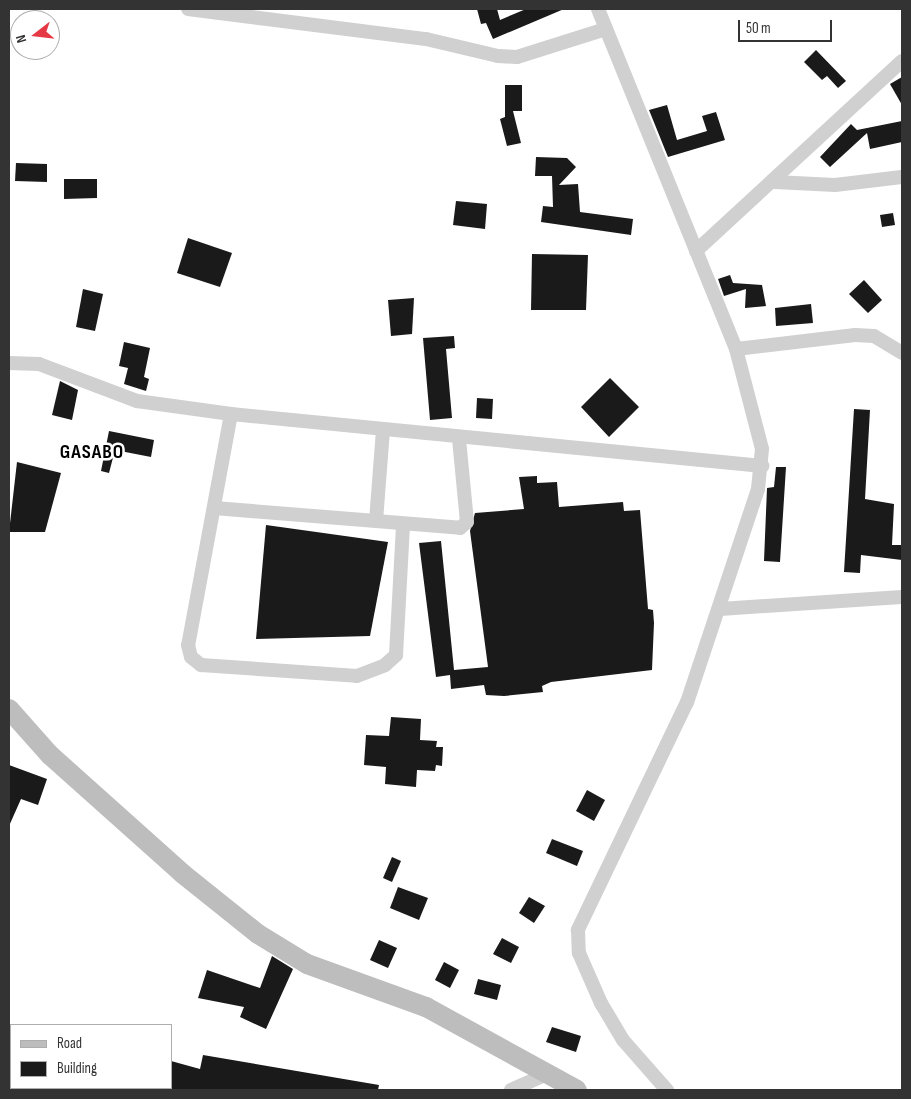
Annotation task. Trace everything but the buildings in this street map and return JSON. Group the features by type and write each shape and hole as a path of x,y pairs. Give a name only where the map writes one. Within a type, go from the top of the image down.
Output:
{"main road":[{"path":"9,708 50,755 183,874 258,934 307,964 426,1008 544,1074 577,1090"}],"street":[{"path":"188,9 426,39 498,56 517,57 606,29"},
{"path":"598,9 736,349 752,400 762,466 720,609 687,702 578,930 579,953 602,1003 623,1040 667,1090"},
{"path":"696,250 775,182 902,61"},
{"path":"775,182 835,185 902,177"},
{"path":"736,349 855,335 874,336 902,353"},
{"path":"9,363 39,364 137,400 231,414 459,439 762,466"},
{"path":"231,414 188,646 191,656 201,665 235,671 357,676 385,665 396,655 403,525"},
{"path":"376,521 383,431"},
{"path":"214,508 376,521 403,525 465,526 459,439"},
{"path":"720,609 902,597"},
{"path":"511,1090 544,1074"}],"district":[{"name":"GASABO","path":"92,452"}]}
